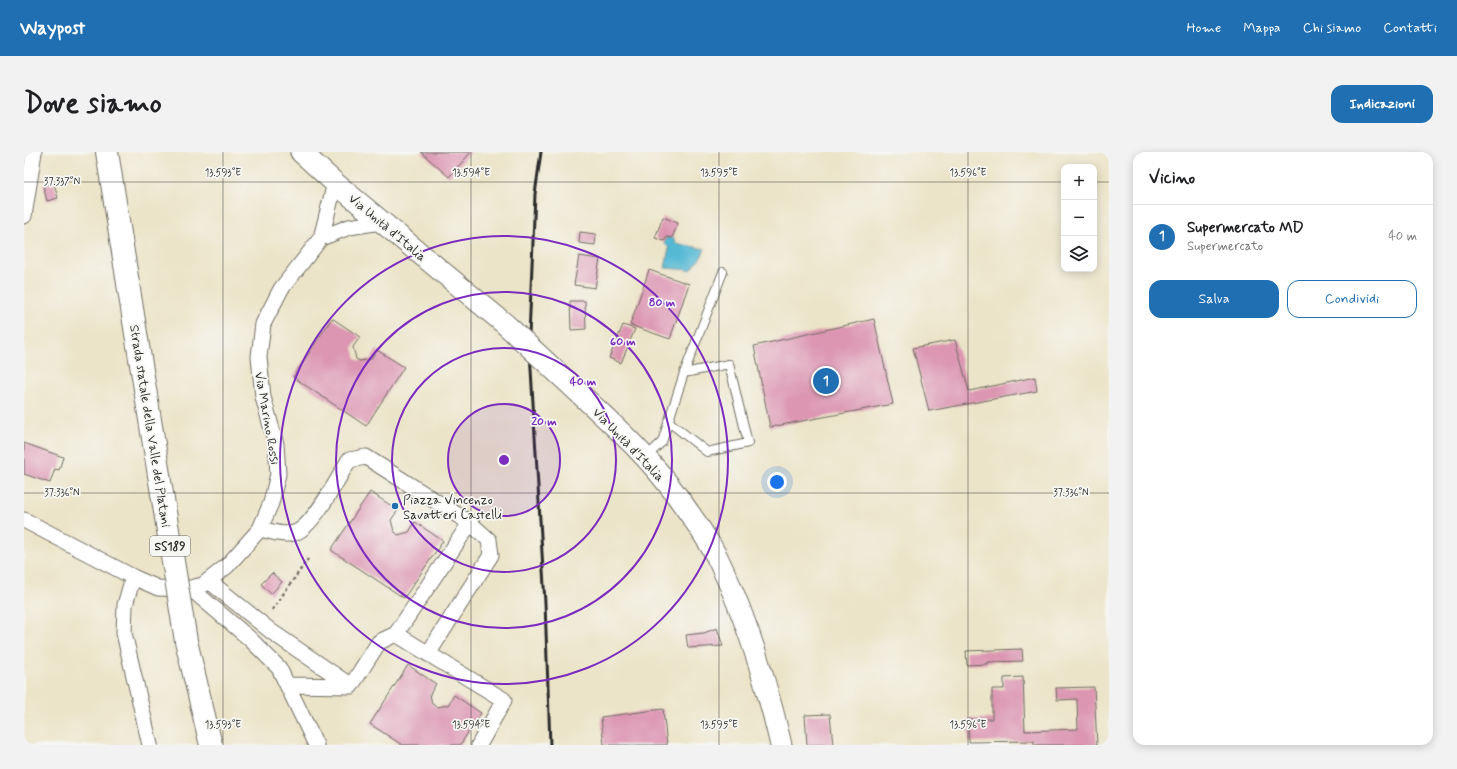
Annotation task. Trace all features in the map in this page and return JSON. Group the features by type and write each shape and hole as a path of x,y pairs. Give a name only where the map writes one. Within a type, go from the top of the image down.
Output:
{"main road":[{"name":"Strada statale della Valle del Platani","path":"108,152 186,641 211,745"}],"street":[{"path":"24,216 34,152"},
{"name":"Via Unità d'Italia","path":"301,152 381,222 505,324 645,458 677,495 716,556 748,631 767,690 781,745"},
{"name":"Via Marino Rossi","path":"24,520 133,578 158,588 190,588 203,585 227,566 260,529 271,503 278,474 276,444 262,397 259,364 263,324 281,289 321,238 335,183"},
{"path":"321,238 349,227 381,222"},
{"path":"260,529 274,532 294,533 311,522 349,460 366,457 470,523 489,540 491,555 428,654"},
{"path":"351,686 379,642 396,634 470,523"},
{"path":"133,578 126,606 124,633 150,745"},
{"path":"209,581 292,646 351,686"},
{"path":"190,588 250,639 279,668 316,745"},
{"path":"396,634 504,700 479,745"},
{"path":"279,668 292,646"},
{"path":"287,685 351,686"}],"lane":[{"path":"645,458 662,442 684,372 723,272"},
{"path":"668,421 707,452 748,442 729,364 684,372"}],"path":[{"path":"262,623 308,559"}],"water":[{"path":"667,237 673,238 675,243 705,249 691,270 665,268 669,248 664,243"}],"building":[{"path":"421,152 471,152 449,177"},
{"path":"54,183 58,198 47,201 43,185"},
{"path":"663,217 678,223 672,238 667,237 664,241 655,238"},
{"path":"580,232 596,234 595,245 579,243"},
{"path":"579,256 600,259 595,288 574,285"},
{"path":"649,270 689,284 670,339 630,325"},
{"path":"570,301 585,301 586,329 571,330"},
{"path":"332,318 360,337 353,347 356,359 360,361 371,359 377,350 404,367 366,426 293,377"},
{"path":"874,319 893,404 770,427 754,346"},
{"path":"623,325 635,329 621,363 609,358"},
{"path":"955,340 969,391 1035,377 1037,391 929,411 913,348"},
{"path":"24,443 63,457 59,470 55,469 50,483 24,474"},
{"path":"370,492 398,510 391,520 394,531 398,535 409,532 415,522 443,541 404,598 331,550"},
{"path":"272,573 282,582 271,594 261,584"},
{"path":"717,628 723,646 688,648 686,635 704,633"},
{"path":"1022,649 1023,661 987,662 987,664 967,665 966,651"},
{"path":"408,665 436,684 430,694 432,704 437,707 448,705 454,695 481,713 460,745 402,745 370,724"},
{"path":"1023,677 1025,731 1078,729 1077,699 1057,700 1056,688 1094,687 1097,745 1034,745 1034,741 969,742 968,719 992,719 992,689 1004,689 1004,678"},
{"path":"663,709 667,745 604,745 601,717"},
{"path":"830,714 833,745 807,745 805,715"}],"railway":[{"path":"541,152 535,194 529,336 545,603 550,745"}],"place":[{"name":"Supermercato MD","path":"826,381"},
{"name":"Piazza Vincenzo Savatteri Castelli","path":"395,506"}]}
